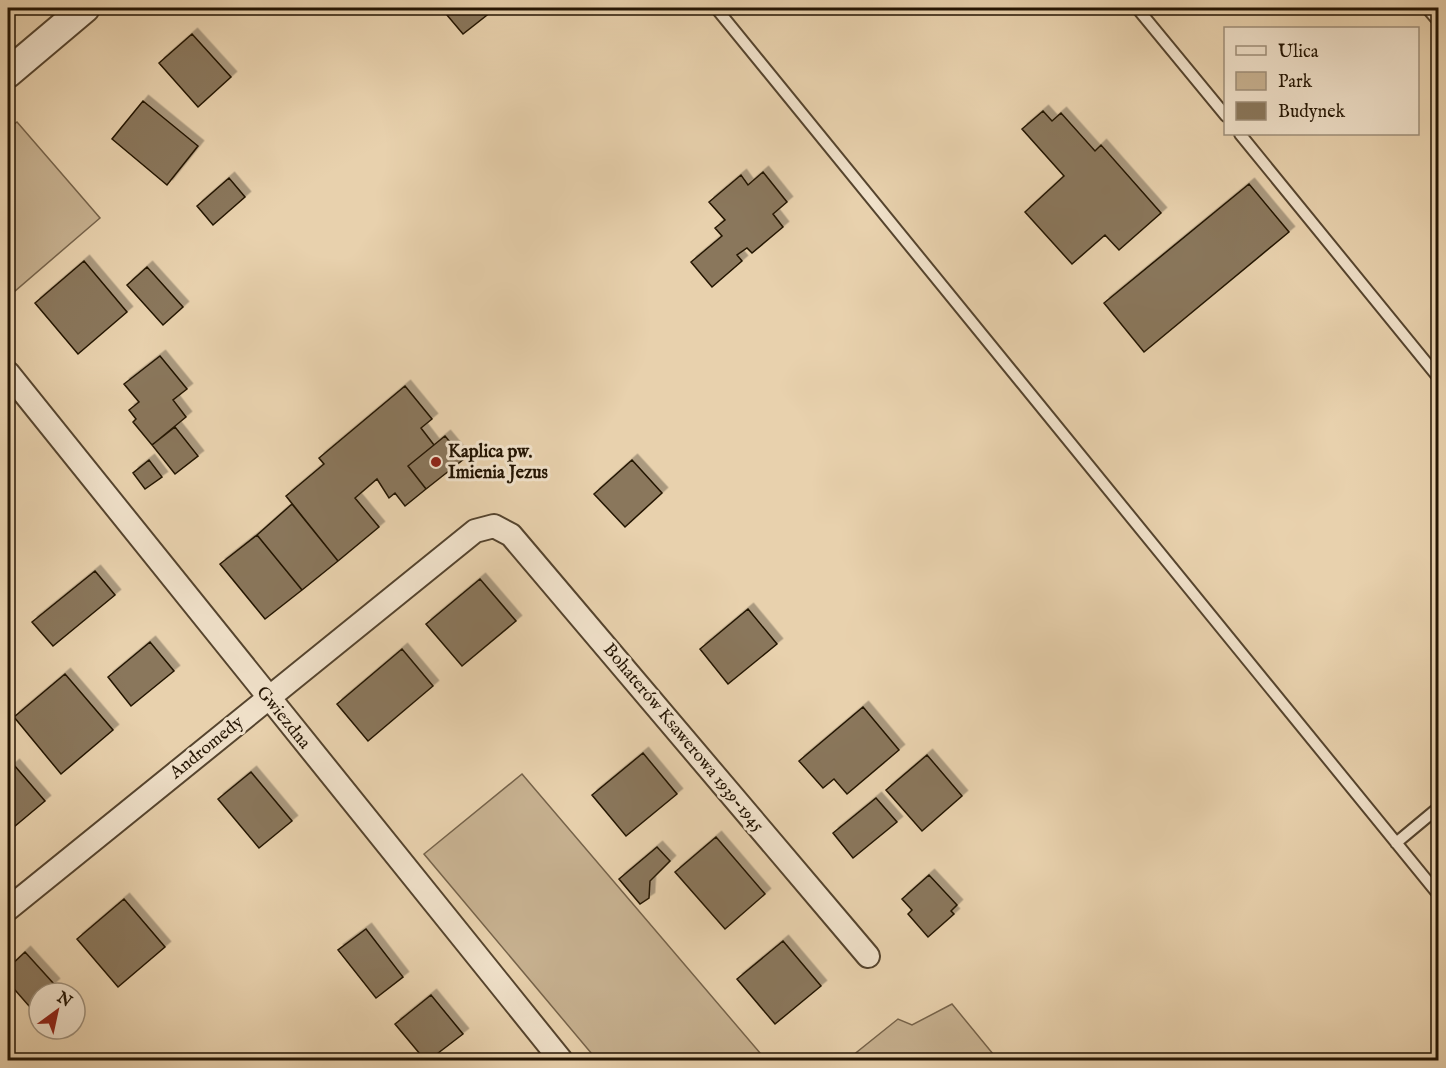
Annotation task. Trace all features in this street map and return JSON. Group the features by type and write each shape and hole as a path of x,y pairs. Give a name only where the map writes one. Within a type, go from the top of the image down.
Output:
{"street":[{"path":"8,73 85,8"},
{"name":"Gwiezdna","path":"8,373 268,699 561,1060"},
{"name":"Andromedy","path":"8,909 475,531 494,526"},
{"name":"Bohaterów Ksawerowa 1939-1945","path":"494,526 511,535 868,956"}],"lane":[{"path":"716,8 1438,894"},
{"path":"1137,8 1224,114"},
{"path":"1427,8 1438,21"},
{"path":"1241,135 1438,377"},
{"path":"1396,843 1438,808"}],"green space":[{"path":"17,122 100,218 8,297 8,129"},
{"path":"522,774 766,1060 597,1060 424,854"},
{"path":"952,1004 998,1060 847,1060 898,1019 912,1025"}],"building":[{"path":"441,8 496,8 463,34"},
{"path":"192,34 231,77 198,107 159,63"},
{"path":"143,101 198,146 167,185 112,139"},
{"path":"1043,111 1052,121 1061,113 1095,151 1101,145 1161,213 1119,250 1105,235 1072,264 1025,212 1064,176 1022,129"},
{"path":"763,172 787,202 773,214 783,227 752,253 747,248 737,255 742,261 712,287 691,262 722,236 715,228 725,220 709,202 741,175 748,185"},
{"path":"229,178 245,197 213,225 197,206"},
{"path":"1249,184 1289,232 1144,352 1104,303"},
{"path":"84,261 127,312 78,354 35,303"},
{"path":"147,267 183,307 163,325 127,285"},
{"path":"160,356 187,389 173,400 186,417 152,445 133,422 136,419 129,410 139,402 124,384"},
{"path":"405,386 432,419 421,428 434,445 408,466 426,489 405,506 395,493 389,498 377,479 355,498 379,527 338,561 286,496 324,464 319,458"},
{"path":"175,427 198,456 175,474 152,445"},
{"name":"Kaplica pw. Imienia Jezus","path":"445,436 464,459 426,489 408,466"},
{"path":"149,460 162,477 145,489 133,473"},
{"path":"632,460 662,493 625,527 594,494"},
{"path":"292,504 338,561 302,590 257,535"},
{"path":"257,535 302,590 265,619 220,564"},
{"path":"95,571 115,595 53,646 32,622"},
{"path":"480,579 516,621 462,666 426,624"},
{"path":"748,609 777,644 728,684 700,649"},
{"path":"150,642 174,671 131,706 108,677"},
{"path":"402,649 433,686 368,741 337,704"},
{"path":"65,674 113,730 61,774 14,717"},
{"path":"863,707 899,750 847,794 834,779 823,788 799,761"},
{"path":"643,753 677,794 626,836 592,795"},
{"path":"927,755 962,796 922,831 886,790"},
{"path":"14,765 45,801 8,832 8,770"},
{"path":"251,772 292,821 259,848 218,799"},
{"path":"876,798 897,822 853,858 833,833"},
{"path":"716,837 765,894 725,929 675,872"},
{"path":"657,847 670,861 650,881 649,898 640,904 619,879"},
{"path":"929,875 957,905 951,911 954,914 928,937 908,914 912,910 902,899"},
{"path":"124,899 165,947 118,987 77,939"},
{"path":"366,929 403,977 376,998 338,950"},
{"path":"783,941 821,986 775,1024 737,979"},
{"path":"25,952 51,981 27,981 27,1004 8,982 8,968"},
{"path":"431,995 463,1034 429,1060 425,1060 395,1024"}],"place":[{"name":"Kaplica pw. Imienia Jezus","path":"436,462"}]}
